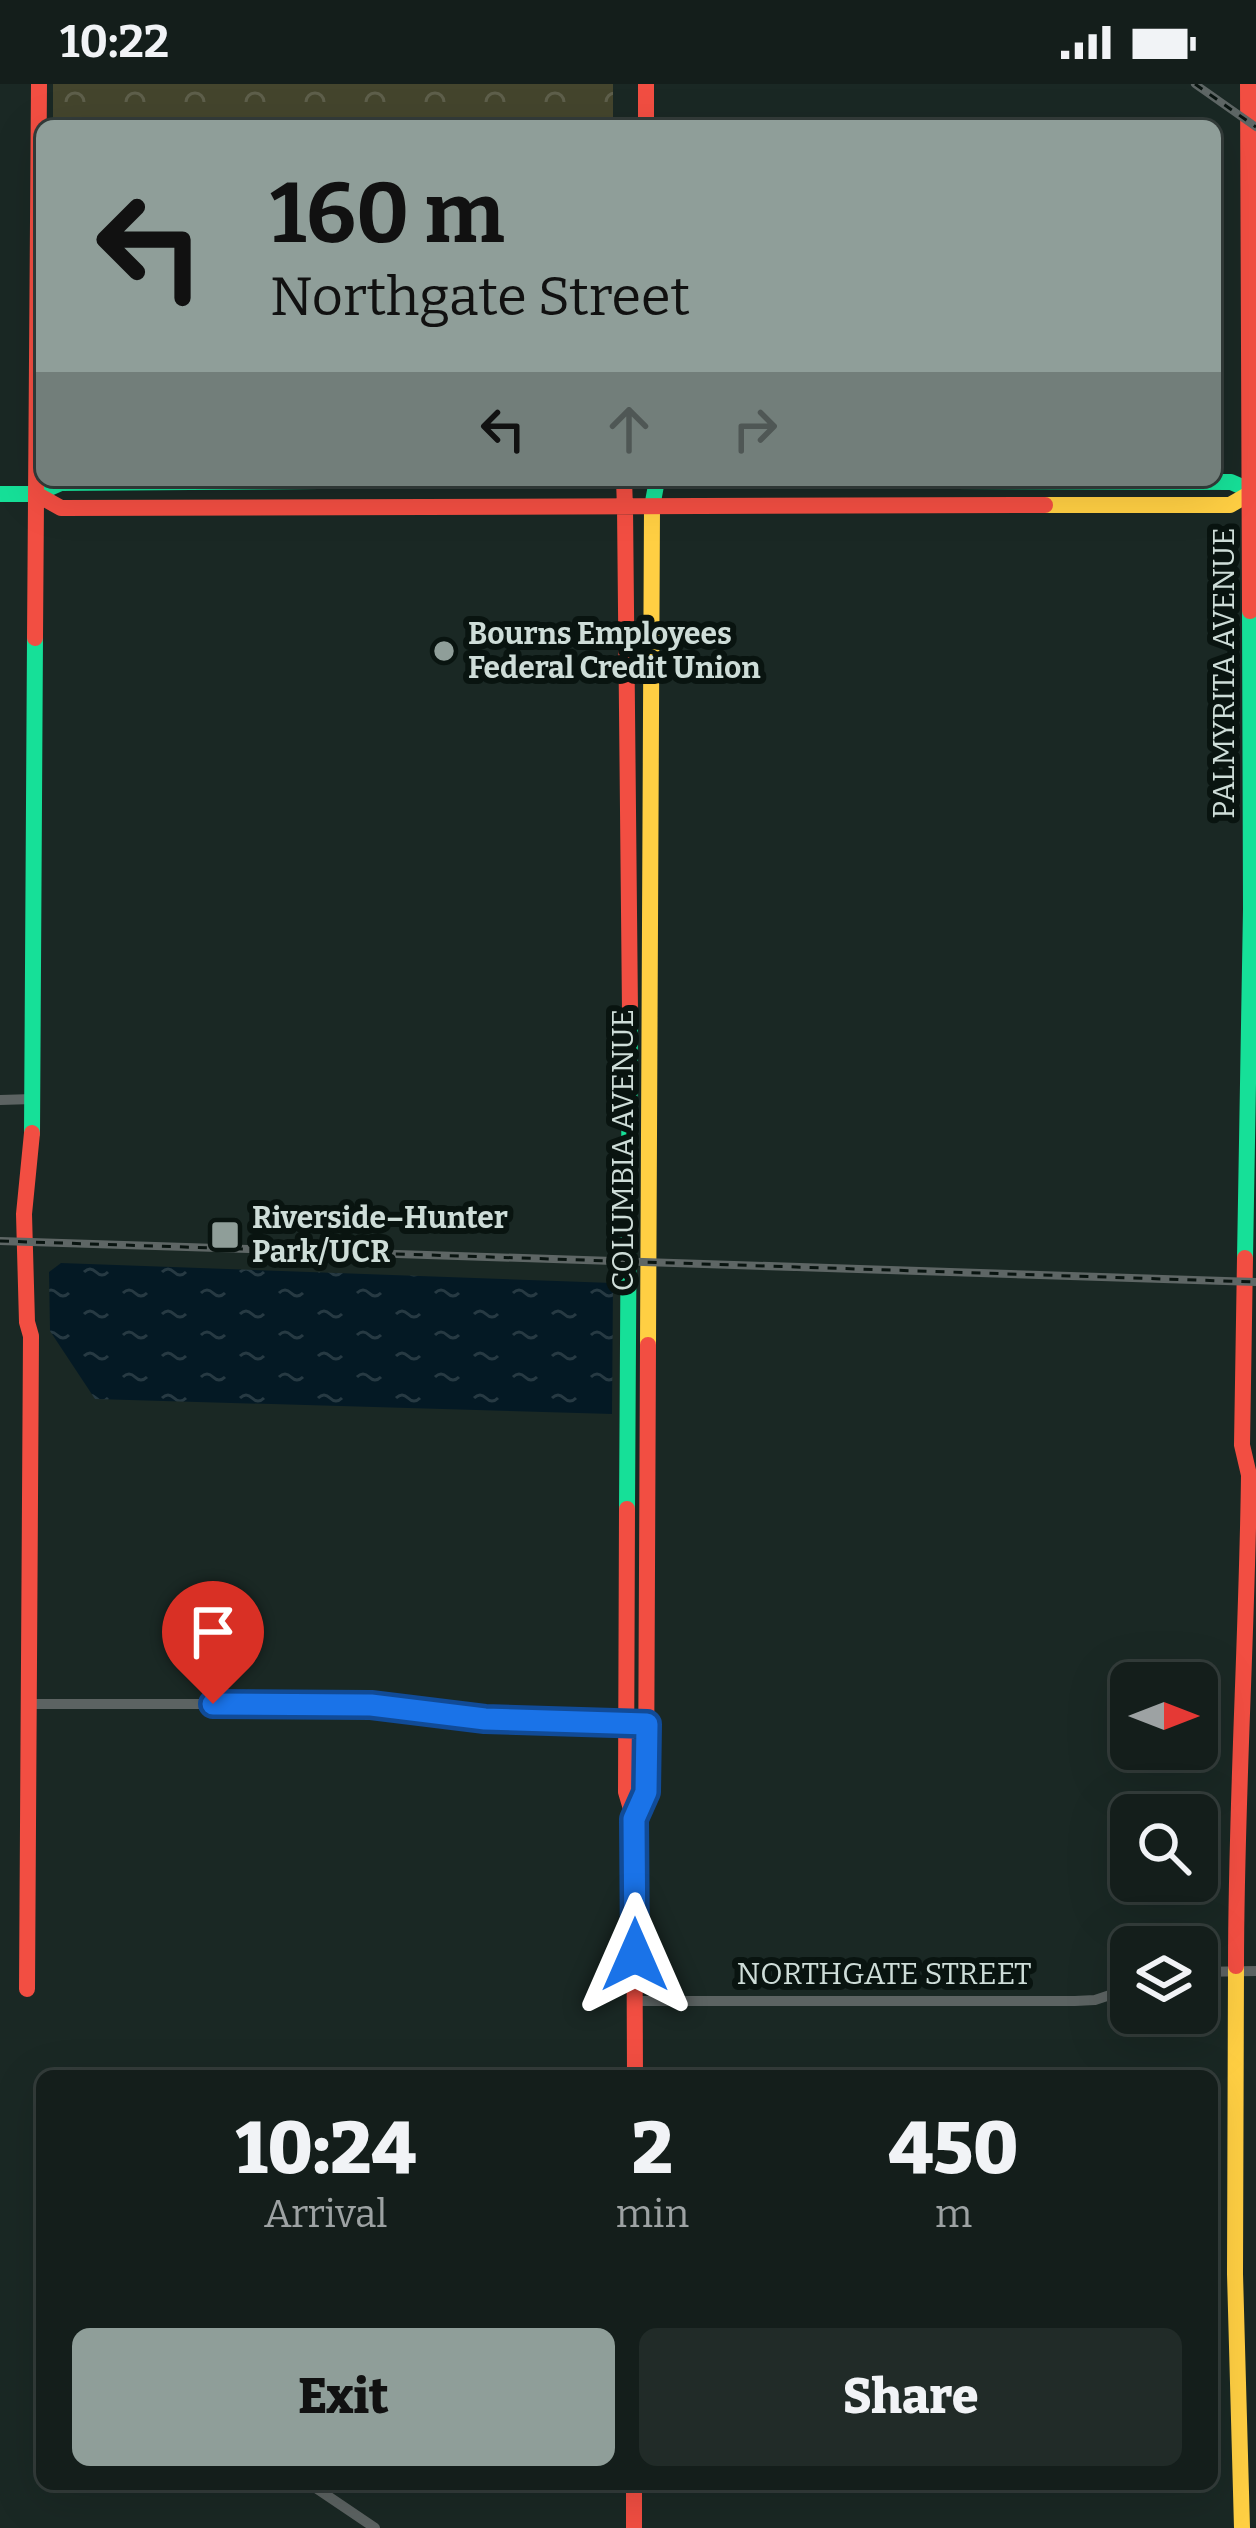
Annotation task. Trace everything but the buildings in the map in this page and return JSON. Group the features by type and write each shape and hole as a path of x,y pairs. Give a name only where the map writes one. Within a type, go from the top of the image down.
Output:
{"street":[{"path":"38,84 38,120"},
{"path":"646,84 646,120"},
{"name":"PALMYRITA AVENUE","path":"1242,2528 1235,2274 1235,1971 1237,1769 1251,1679 1249,1475 1242,1444 1245,1146 1253,1126 1253,84"},
{"name":"PALMYRITA AVENUE","path":"1250,155 1256,128"},
{"path":"1221,482 1253,493"},
{"path":"27,1989 31,1336 27,1322 27,1194 33,1099 36,486"},
{"path":"0,494 36,494 54,486"},
{"name":"COLUMBIA AVENUE","path":"624,486 629,1082 626,1792 634,1819 635,2070"},
{"name":"COLUMBIA AVENUE","path":"634,1819 646,1792 652,507 656,486"},
{"path":"36,494 61,508 625,508 1230,505 1253,493"},
{"path":"628,767 652,768"},
{"path":"628,825 652,825"},
{"path":"629,1082 651,1083"},
{"path":"0,1100 33,1099"},
{"name":"PALMYRITA AVENUE","path":"1249,1475 1256,1455"},
{"path":"627,1542 647,1542"},
{"path":"28,1704 358,1704 485,1719 647,1724"},
{"path":"1218,1971 1256,1971"},
{"name":"NORTHGATE STREET","path":"635,2001 1075,2001 1110,1995"},
{"path":"319,2490 375,2528"},
{"path":"634,2490 634,2528"}],"green space":[{"path":"53,84 613,84 613,120 53,120"}],"water":[{"path":"61,1263 613,1283 612,1414 95,1399 50,1331 49,1272"}],"railway":[{"path":"1195,84 1256,127"},
{"path":"0,1241 1256,1282"}],"traffic: fast":[{"path":"1221,482 1256,493"},
{"path":"0,494 36,494 54,486"},
{"path":"652,507 656,486"},
{"path":"1245,1258 1250,611"},
{"path":"32,1133 35,638"},
{"path":"627,1509 630,1012"}],"traffic: slow":[{"path":"1045,505 1230,505 1251,493"},
{"path":"648,1345 652,507"},
{"path":"1236,1966 1235,2274 1242,2528"}],"traffic: jam":[{"path":"39,84 39,120"},
{"path":"646,84 646,120"},
{"path":"1248,84 1250,611"},
{"path":"35,638 36,486"},
{"path":"624,486 625,508"},
{"path":"36,494 61,508 1045,505"},
{"path":"625,508 630,1012"},
{"path":"27,1989 31,1336 24,1214 32,1133"},
{"path":"1236,1966 1249,1475 1242,1445 1245,1258"},
{"path":"634,1819 646,1793 648,1345"},
{"path":"627,1509 626,1792 634,1819 635,2070"},
{"path":"634,2490 634,2528"}],"place":[{"name":"Bourns Employees Federal Credit Union","path":"444,651"},
{"name":"Riverside–Hunter Park/UCR","path":"225,1235"}],"route":[{"path":"213,1704 371,1705 525,1722 647,1724 646,1792 634,1819 635,1955"}]}
